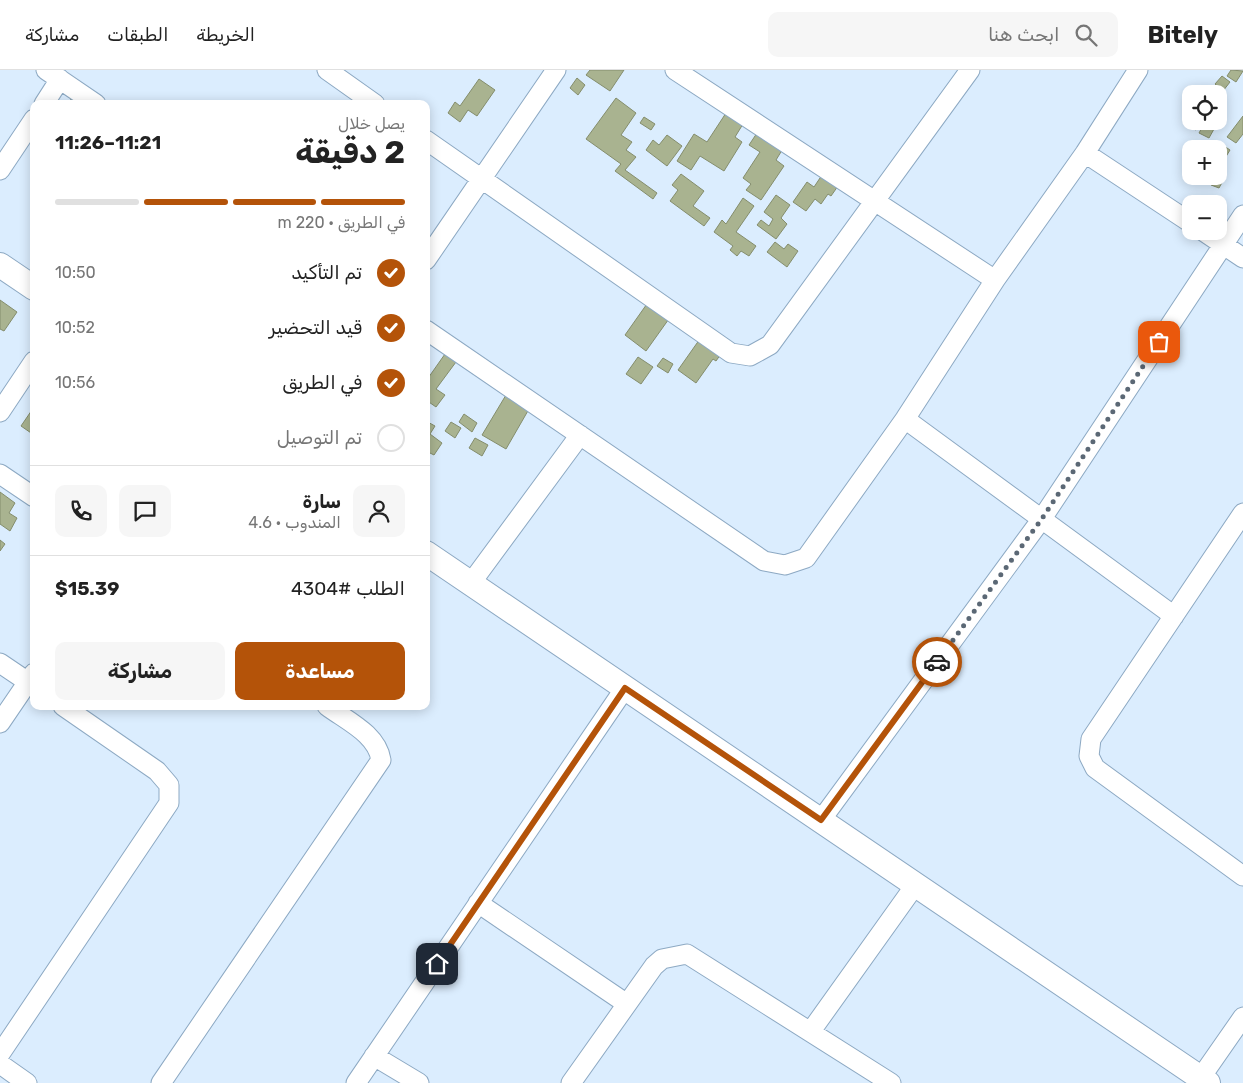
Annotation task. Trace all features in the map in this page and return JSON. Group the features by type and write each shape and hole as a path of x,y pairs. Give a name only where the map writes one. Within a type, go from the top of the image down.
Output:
{"street":[{"path":"327,70 369,100"},
{"path":"430,254 556,70"},
{"path":"675,70 876,200 995,280"},
{"path":"430,143 732,353 750,356 770,345 970,70"},
{"path":"430,333 764,561 785,565 806,558 905,420 995,280 1085,153 1138,70"},
{"path":"45,100 53,75 90,100"},
{"path":"0,170 30,125"},
{"path":"1085,153 1182,217"},
{"path":"821,820 1041,520 1243,215"},
{"path":"1218,240 1243,258"},
{"path":"0,265 30,285"},
{"path":"0,412 30,367"},
{"path":"905,420 1174,616"},
{"path":"471,583 580,435"},
{"path":"0,474 30,494"},
{"path":"1243,513 1092,739 1089,756 1095,768 1243,876"},
{"path":"430,556 916,884 1202,1081 1243,1017"},
{"path":"0,663 30,679"},
{"path":"0,723 30,683"},
{"path":"356,1083 625,688"},
{"path":"0,1054 169,803 169,785 157,771 69,710"},
{"path":"161,1083 382,760 380,749 372,739 332,710"},
{"path":"811,1032 916,884"},
{"path":"478,903 627,1004"},
{"path":"571,1083 654,966 662,959 687,954 890,1083"},
{"path":"374,1056 419,1083"},
{"path":"0,1064 27,1083"}],"building":[{"path":"590,70 624,70 610,91 586,75"},
{"path":"1231,70 1243,71 1236,82 1227,76"},
{"path":"1222,76 1230,82 1227,86 1215,84"},
{"path":"577,78 585,85 578,95 570,88"},
{"path":"479,79 495,90 477,116 468,110 460,122 448,113 455,102 460,106"},
{"path":"73,96 78,100 70,100"},
{"path":"616,98 636,113 621,135 632,142 626,150 636,157 625,170 657,193 653,199 615,171 621,164 586,139"},
{"path":"726,113 743,124 735,137 742,142 724,171 700,156 691,170 677,161 694,134 707,142"},
{"path":"1243,116 1243,134 1236,143 1227,137"},
{"path":"644,117 655,124 651,130 640,123"},
{"path":"759,130 784,147 776,160 784,166 761,200 746,190 751,184 743,178 760,152 749,145"},
{"path":"1201,130 1213,130 1209,138 1199,133"},
{"path":"667,135 682,146 667,166 646,150 653,140 659,145"},
{"path":"681,174 704,191 693,206 710,218 704,226 670,201 678,190 672,185"},
{"path":"822,175 838,186 831,196 828,194 821,204 815,199 806,211 793,202 807,182 814,187"},
{"path":"776,195 790,205 781,218 787,224 776,239 757,225 761,220 769,226 773,219 764,212"},
{"path":"743,198 754,206 736,232 756,246 749,256 741,251 737,256 730,250 733,246 714,232 722,220 726,224"},
{"path":"775,242 784,249 788,244 798,251 787,267 767,252"},
{"path":"0,300 17,312 4,331 0,329"},
{"path":"649,301 671,316 646,351 625,335"},
{"path":"702,336 723,351 716,361 713,359 696,383 678,370"},
{"path":"445,354 456,362 436,389 445,395 436,407 430,403 430,375"},
{"path":"638,357 653,367 641,384 626,374"},
{"path":"663,358 673,364 668,373 657,366"},
{"path":"506,395 529,409 506,449 482,435"},
{"path":"30,413 30,432 21,426"},
{"path":"464,414 477,423 472,432 459,422"},
{"path":"451,422 461,428 455,438 445,431"},
{"path":"430,423 435,426 430,434"},
{"path":"430,434 442,443 434,455 430,453"},
{"path":"475,438 488,445 482,456 469,448"},
{"path":"0,492 15,503 9,513 17,518 10,531 0,524"},
{"path":"0,540 5,544 0,551"}],"way so far":[{"path":"937,662 1041,520 1159,342"}],"route":[{"path":"437,964 625,688 821,820 937,662"}]}
